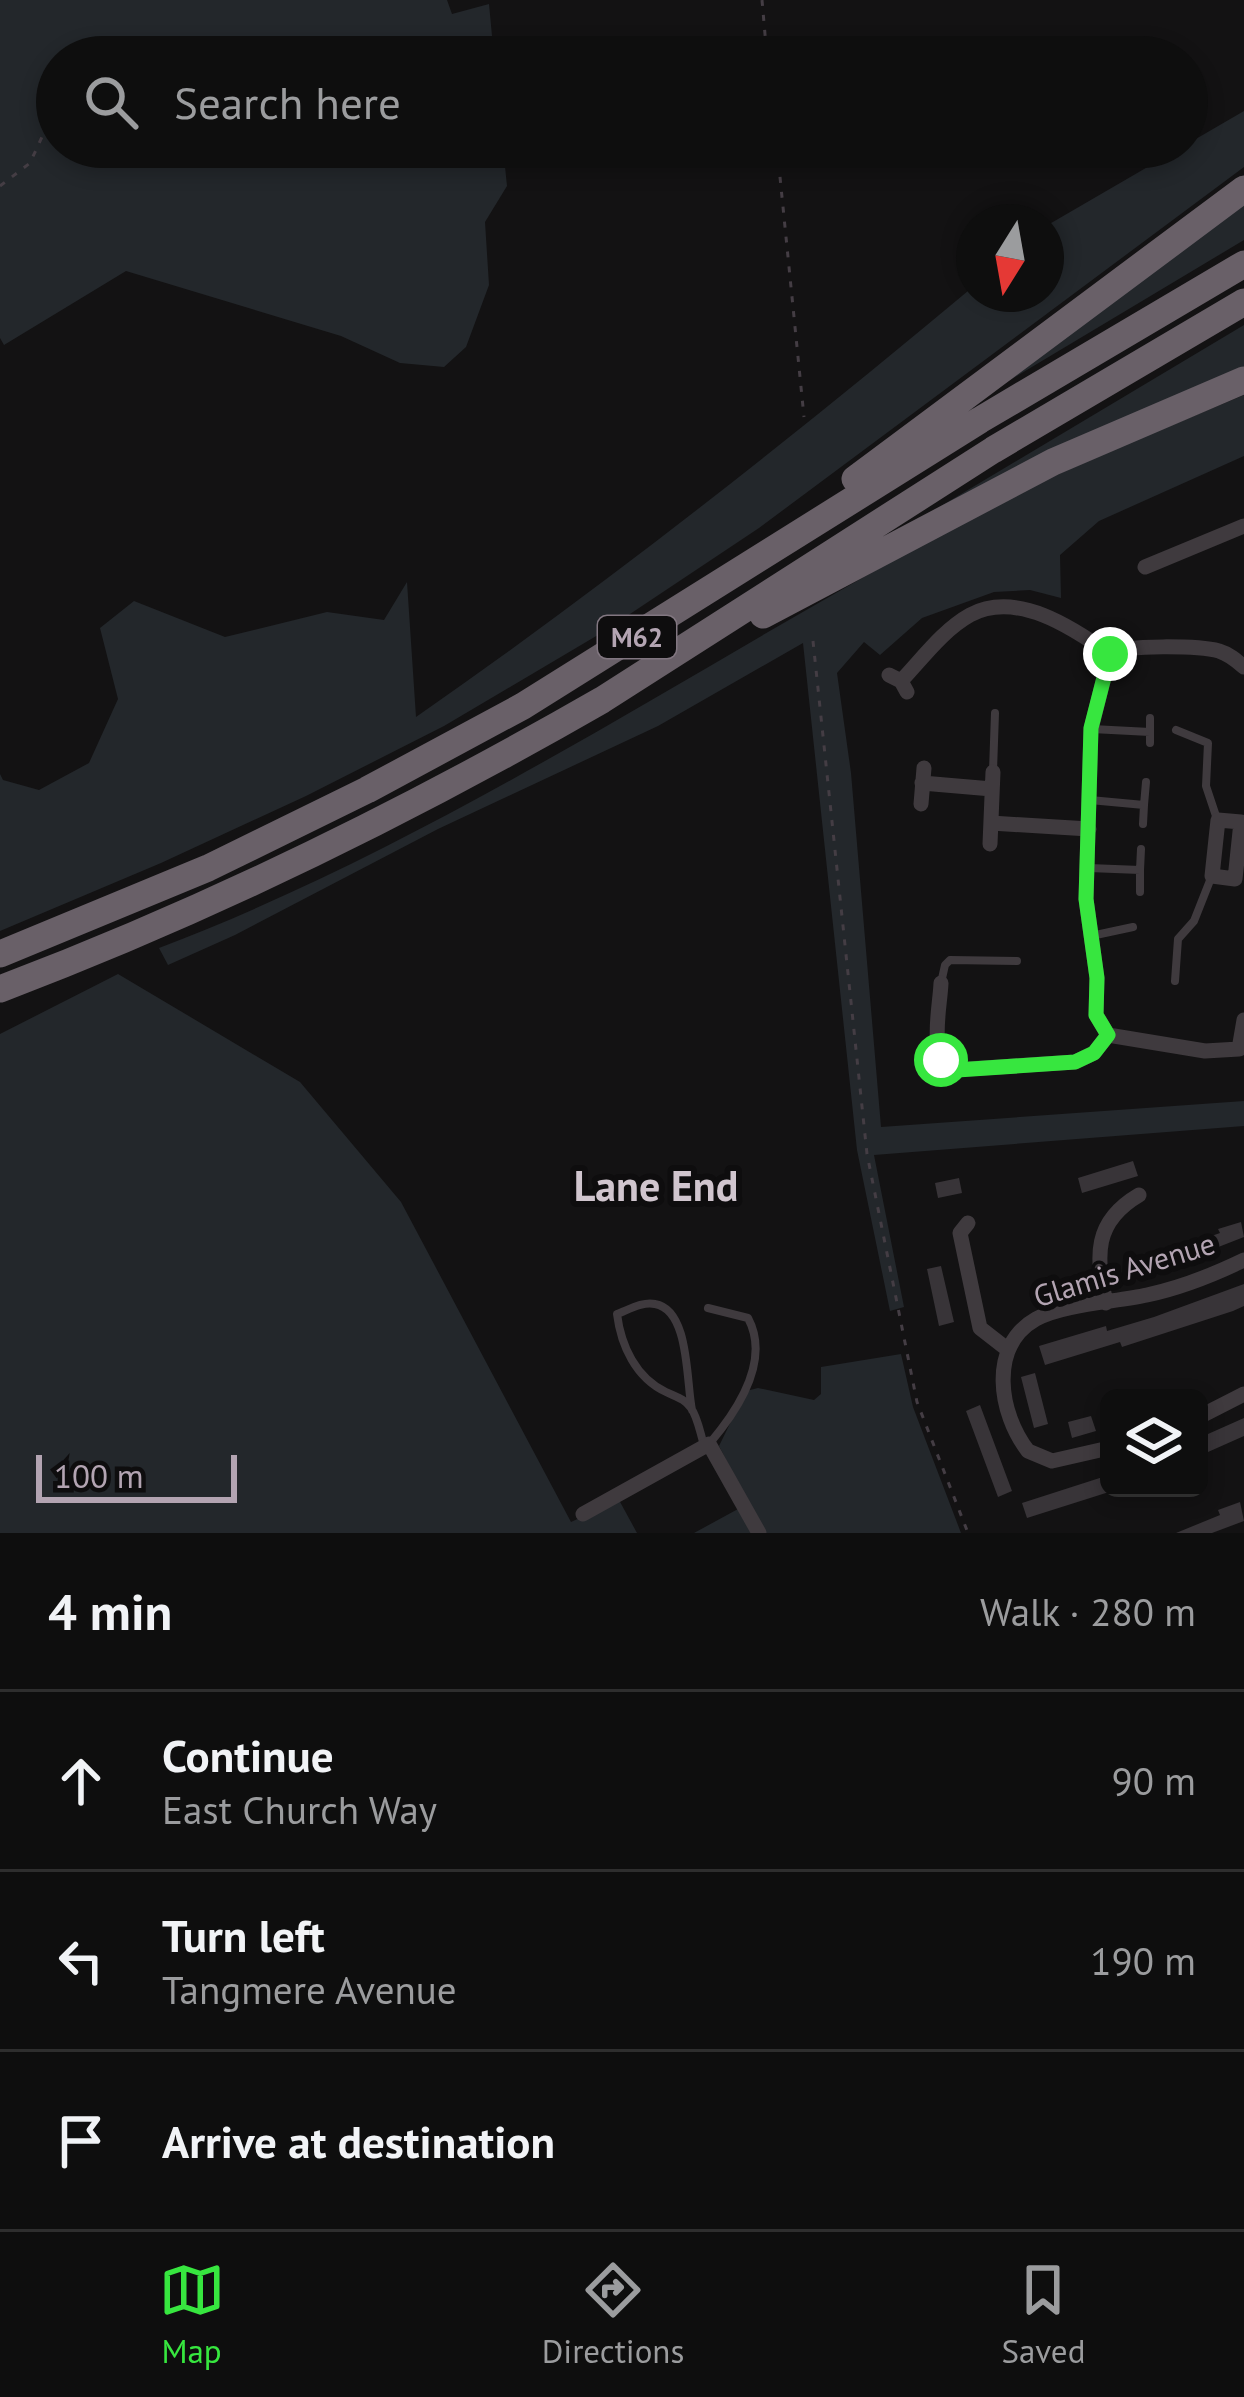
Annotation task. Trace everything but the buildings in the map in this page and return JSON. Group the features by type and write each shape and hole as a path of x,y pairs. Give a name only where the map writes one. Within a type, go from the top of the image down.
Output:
{"highway":[{"name":"M62","path":"664,621 1244,189"},
{"name":"M62","path":"0,954 208,868 523,706 1000,407 1244,264"},
{"name":"M62","path":"602,700 993,450 1244,302"},
{"name":"M62","path":"0,989 302,859 1054,462 1244,380"}],"street":[{"path":"1145,567 1244,526"},
{"path":"899,683 946,634 972,614 992,608 1034,611 1110,654"},
{"path":"1244,667 1226,653 1209,650 1124,647 1110,654 1091,728 1087,868 1096,1015 1108,1035 1205,1051 1241,1049 1244,1020"},
{"path":"921,803 923,776 992,780 991,844"},
{"path":"1218,820 1241,822 1241,851 1235,879 1212,876 1218,820"},
{"path":"991,823 1089,829"},
{"path":"941,983 939,1056 952,1070 1075,1062 1094,1053 1108,1035"},
{"path":"919,1007 940,1009"},
{"path":"1106,1303 1098,1267 1102,1240 1116,1208 1139,1195"},
{"path":"968,1222 960,1233 980,1328 1007,1349 1005,1404 1028,1451 1052,1461 1100,1450"},
{"name":"Glamis Avenue","path":"1007,1349 1037,1318 1185,1285 1244,1260"},
{"path":"1208,1412 1244,1394"},
{"path":"583,1514 707,1445 759,1533"}],"lane":[{"path":"992,780 995,713"},
{"path":"1091,728 1150,737 1150,718"},
{"path":"1176,730 1208,743 1206,786 1218,820"},
{"path":"1143,824 1146,782"},
{"path":"1089,800 1144,805"},
{"path":"1140,892 1141,849"},
{"path":"1087,868 1140,870"},
{"path":"1175,981 1178,939 1194,921 1212,876"},
{"path":"1090,937 1133,928"},
{"path":"941,983 950,960 1017,962"},
{"path":"692,1410 682,1398 637,1371 620,1338 617,1314 647,1304 668,1311 682,1336 692,1410 707,1445"},
{"path":"707,1445 753,1377 757,1352 748,1318 708,1308"}],"path":[{"path":"762,0 765,36"},
{"path":"0,185 30,163 36,150"},
{"path":"778,168 804,416"},
{"path":"813,640 867,1154 917,1402 968,1533"}],"shaded area":[{"path":"0,0 447,0 452,14 489,4 492,36 36,36 36,168 505,168 507,186 485,222 489,285 466,347 444,367 400,363 341,336 126,271 4,345 0,338"},
{"path":"1244,111 1244,167 1064,301 1064,216 1146,168 1208,168 1208,132"},
{"path":"1244,197 1244,240 965,407"},
{"path":"956,301 956,312 1049,312 759,528 603,632 444,726 161,863 0,931 0,774 3,780 39,790 89,763 118,699 100,628 134,601 225,637 327,612 384,620 407,582 416,717 560,614"},
{"path":"1244,325 1244,370 931,512"},
{"path":"1244,395 1244,456 1099,521 1060,555 1061,598 1030,590 994,592 922,618 880,655 864,642 837,673 851,773 881,1127 1244,1101 1244,1126 874,1155 904,1307 890,1311 857,1150 803,643 658,726 438,829 235,935 168,965 159,948 271,902 486,794 1011,497"},
{"path":"118,974 300,1082 401,1202 571,1522 619,1500 637,1533 0,1533 0,1034"},
{"path":"901,1354 913,1407 961,1533 764,1533 719,1446 746,1391 758,1388 814,1400 821,1394 821,1367"},
{"path":"738,1509 751,1533 694,1533"}],"district":[{"name":"Lane End","path":"656,1185"}],"route":[{"path":"941,1060 957,1070 1075,1062 1094,1053 1108,1035 1096,1015 1097,978 1086,899 1091,728 1110,654"}]}
